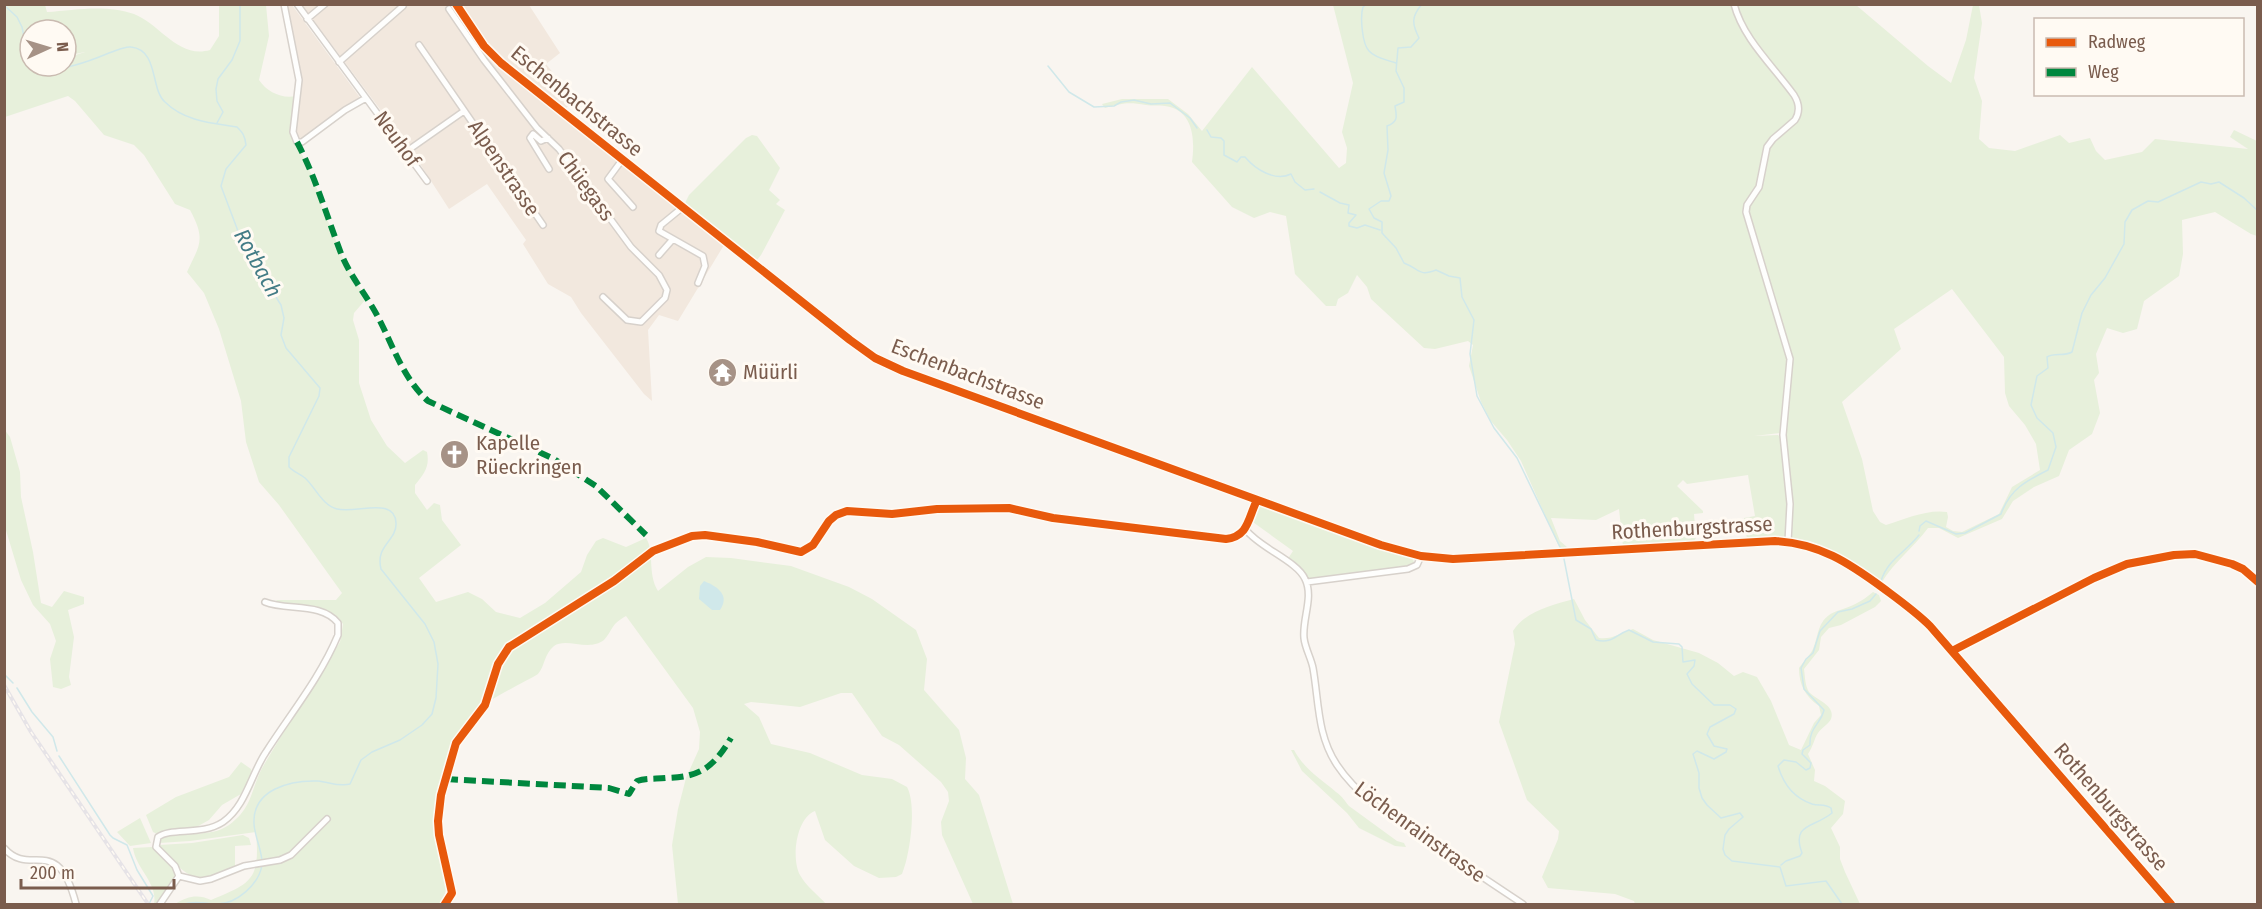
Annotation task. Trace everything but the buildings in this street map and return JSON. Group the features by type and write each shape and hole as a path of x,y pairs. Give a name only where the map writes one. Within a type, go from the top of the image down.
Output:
{"street":[{"path":"284,4 298,73 293,132 297,142 302,142 345,110 366,98"},
{"name":"Neuhof","path":"297,4 427,181"},
{"path":"307,19 325,4"},
{"path":"1734,4 1739,18 1753,41 1794,95 1798,105 1795,120 1767,147 1759,187 1747,205 1746,212 1790,359 1783,435 1790,504 1788,542"},
{"path":"339,62 403,6"},
{"name":"Eschenbachstrasse","path":"456,6 484,46 508,70 875,358 903,371 1381,545 1432,558"},
{"name":"Chüegass","path":"456,6 484,60 537,128 560,149 631,247 662,279 667,290 665,298 641,322 627,320 603,297"},
{"name":"Alpenstrasse","path":"419,45 543,225"},
{"path":"501,79 508,70"},
{"name":"Alpenstrasse","path":"407,151 464,111"},
{"path":"548,138 541,141 533,134 530,138 549,169"},
{"name":"Eschenbachstrasse","path":"622,160 608,179 633,207"},
{"path":"683,207 659,229 662,234 703,256 705,266 698,283"},
{"path":"659,255 673,239"},
{"path":"1257,500 1246,530 1261,544 1304,575 1307,582 1408,569 1417,565 1421,556"},
{"name":"Rothenburgstrasse","path":"1432,558 1476,559 1788,542 1818,548 1848,563 1921,617 2171,904"},
{"path":"1952,651 2094,578 2127,564 2174,555 2195,554 2232,564 2243,569 2258,582"},
{"name":"Löchenrainstrasse","path":"1307,582 1304,637 1313,669 1321,729 1336,763 1349,780 1373,802 1522,904"},
{"path":"179,876 175,866 156,847 158,837 164,833 208,829 226,820 235,811 265,753 302,702 338,635 338,623 329,615 265,602"},
{"path":"179,876 200,881 255,863 280,860 291,855 327,819"},
{"path":"4,848 19,858 54,862 67,875 76,904"},
{"path":"160,904 179,876"},
{"path":"445,904 452,893"}],"shaded area":[{"path":"285,5 292,5 361,99 302,140 295,131 299,70"},
{"path":"302,5 529,5 560,53 546,64 574,99 561,114 724,245 678,321 659,315 648,330 652,401 644,394 571,297 548,284 523,244 526,240 487,184 449,209 415,156"}],"green space":[{"path":"5,5 45,5 47,12 90,8 124,11 143,19 188,50 199,51 210,50 219,36 219,5 266,5 269,36 259,80 275,94 296,96 295,140 315,182 323,209 343,258 366,299 354,313 353,320 359,340 359,383 371,420 387,446 405,463 423,450 427,452 427,466 415,485 415,493 427,510 434,503 440,505 442,520 461,545 419,578 436,602 468,592 482,599 496,612 520,618 545,603 581,572 587,555 596,541 603,538 626,547 646,538 658,591 688,567 706,557 791,566 849,587 872,599 916,630 927,659 924,690 959,730 966,758 965,779 979,795 1013,904 973,904 942,835 941,822 949,801 948,792 941,782 899,745 882,736 852,693 841,693 800,707 751,702 744,704 759,717 771,744 810,753 862,775 892,779 907,787 912,806 912,817 908,855 902,874 896,877 879,878 854,866 825,840 815,811 803,822 800,830 796,850 797,868 809,887 826,904 678,904 672,845 686,778 699,749 700,732 693,708 626,616 615,624 604,640 598,643 585,645 565,643 554,646 538,674 482,707 462,735 446,768 438,803 436,821 447,880 440,904 175,904 193,897 211,900 236,889 251,877 257,860 256,832 159,843 162,837 170,835 213,832 229,825 237,818 248,803 265,763 340,642 343,624 337,617 323,609 276,600 336,600 342,593 279,505 259,482 246,442 241,401 219,329 204,293 187,272 198,248 200,235 190,210 175,204 144,155 134,145 104,135 68,96 5,117"},
{"path":"1333,5 1856,5 1951,83 1966,40 1973,5 1979,5 1982,23 1974,78 1982,101 1979,139 1989,148 2015,151 2060,135 2069,143 2090,138 2096,151 2105,160 2142,152 2155,139 2248,149 2230,137 2234,130 2257,141 2257,236 2215,212 2182,220 2183,254 2179,276 2144,301 2137,329 2123,333 2107,328 2096,354 2099,373 2094,380 2100,413 2092,434 2069,450 2059,476 2034,487 2013,501 2002,519 1958,538 1939,528 1928,528 1882,582 1828,548 1790,536 1791,498 1784,440 1792,365 1786,341 1788,360 1781,433 1754,436 1778,435 1781,438 1788,492 1786,537 1747,539 1744,518 1755,516 1748,475 1687,484 1683,480 1677,486 1703,511 1703,513 1694,514 1696,538 1693,542 1623,546 1619,509 1596,520 1551,518 1560,541 1567,547 1560,549 1521,461 1490,420 1481,402 1469,366 1473,345 1468,341 1435,349 1424,348 1371,299 1367,287 1357,275 1348,293 1338,299 1336,306 1326,306 1295,274 1286,216 1270,212 1254,218 1232,207 1192,162 1192,136 1182,113 1163,106 1130,103 1105,108 1102,104 1122,99 1168,99 1188,114 1202,131 1252,67 1339,168 1346,163 1347,148 1342,132 1353,83","holes":["1952,289 2004,357 2005,393 2009,406 2025,425 2036,444 2040,470 2012,487 1999,514 1962,532 1946,527 1947,512 1939,511 1908,517 1886,525 1880,522 1873,511 1862,459 1842,402 1901,349 1894,329"]},
{"path":"752,135 757,136 780,168 769,190 780,200 776,204 785,210 761,255 753,261 685,203 689,195 746,138"},
{"path":"4,429 10,437 20,472 21,497 41,603 52,607 64,591 84,597 84,604 68,610 74,637 69,677 71,685 61,689 53,687 50,659 56,641 50,624 33,605 21,580 5,527"},
{"path":"1257,504 1412,557 1414,562 1407,567 1310,580 1287,560 1293,551 1250,520"},
{"path":"1873,592 1879,595 1881,601 1875,607 1841,625 1829,628 1821,637 1819,650 1804,669 1809,692 1828,706 1832,714 1830,721 1818,733 1808,754 1815,770 1814,781 1845,801 1843,814 1831,828 1840,847 1840,859 1860,904 1635,904 1634,901 1615,894 1548,888 1542,877 1558,839 1559,831 1527,800 1499,722 1515,644 1513,631 1518,624 1540,610 1574,599 1585,620 1599,638 1612,637 1633,629 1653,640 1699,653 1718,663 1734,676 1743,672 1757,677 1771,701 1789,745 1801,750 1814,723 1821,715 1819,706 1804,690 1799,668 1812,651 1822,622 1830,614 1860,602"},
{"path":"1291,750 1294,750 1308,768 1340,795 1349,806 1397,841 1404,843 1406,847 1395,846 1359,828 1347,813 1302,771"},
{"path":"241,762 251,769 252,774 241,794 222,805 209,820 191,830 166,830 157,834 153,832 146,815 176,797 229,777"},
{"path":"140,818 151,843 130,846 117,832"},
{"path":"243,835 249,838 251,845 235,846 235,867 203,877 190,875 183,870 159,845 192,843"},
{"path":"152,847 176,874 156,904 154,904 153,889 138,863 133,848"}],"water":[{"path":"704,581 721,592 724,600 720,610 712,610 699,599 700,586"}],"waterway":[{"path":"217,123 223,112 217,101 216,89 218,79 232,60 240,41 240,4"},
{"path":"1367,4 1363,7 1362,17 1362,30 1367,47 1374,55 1396,63"},
{"path":"1422,4 1414,21 1419,38 1411,47 1398,48 1396,71 1404,88 1404,102 1395,106 1396,119 1387,126 1388,150 1384,173 1391,196 1389,201 1381,201 1369,209 1374,218 1382,222 1382,233 1396,248 1404,263 1422,272 1436,270 1460,278 1462,297 1474,320 1470,354 1477,396 1494,428 1517,458 1561,549"},
{"name":"Rotbach","path":"4,5 18,19"},
{"name":"Rotbach","path":"78,65 126,47 140,50 150,62 160,96 172,108 198,120 237,127 242,133 246,145 226,169 221,186 244,247 281,305 284,318 281,335 286,348 320,388 319,396 289,457 289,467 305,478 323,500 332,507 345,510 382,508 394,515 395,529 381,554 381,569 425,624 434,642 438,664 436,698 432,714 422,725 400,740 372,752 361,760 350,784 338,785 318,781 296,782 275,789 266,795 259,802 254,824 262,861"},
{"path":"1048,66 1069,92 1094,107 1114,106 1121,102 1134,100 1151,104 1170,103 1190,118 1197,128"},
{"path":"1207,130 1211,137 1221,138 1224,141 1224,155 1237,162 1241,157 1245,157 1254,166 1272,175 1291,174 1295,182 1305,190 1314,189"},
{"path":"1919,531 1920,526 1926,521 1956,534 1965,533 2001,514 2014,492 2026,482 2048,470 2056,447 2053,433 2037,418 2031,405 2037,376 2048,368 2047,357 2072,352 2082,313 2124,244 2125,222 2132,210 2148,201 2158,202 2201,182 2211,184 2219,182 2244,198 2258,211"},
{"path":"1320,192 1340,203 1349,205 1348,213 1356,215 1349,226 1357,228 1365,225 1380,230"},
{"path":"1881,581 1888,567 1919,535"},
{"path":"1564,559 1576,620 1591,629 1596,640 1610,640 1629,630 1653,642 1679,644 1682,647 1683,662 1695,660 1694,666 1687,674 1692,684 1714,705 1730,705 1736,709 1734,714 1710,727 1707,734 1714,746 1727,749 1726,752 1714,759 1697,751 1693,754 1699,773 1699,788 1707,805 1721,818 1740,813 1743,817 1725,835 1723,849 1725,855 1732,861 1780,867 1786,886 1826,881 1842,904"},
{"path":"1781,865 1802,853 1799,843 1802,831 1832,813 1831,808 1812,804 1795,794 1786,784 1778,766 1784,760 1796,762 1806,770 1810,768 1811,763 1802,754 1803,750 1810,745 1811,734 1824,710 1804,689 1801,668 1813,653 1820,631 1838,612 1870,601 1876,594"},
{"path":"4,674 13,683"},
{"path":"17,688 32,712 53,737 57,751"},
{"path":"59,756 110,835 127,845 137,870 153,896 149,904"},
{"name":"Rotbach","path":"184,904 197,902 217,904 232,901 252,886 262,865"}],"railway":[{"path":"4,685 31,732 148,904"}],"marked path":[{"path":"297,142 316,184 342,256 375,311 405,373 419,392 428,401 554,459 596,486 646,535"},
{"path":"446,779 609,788 629,794 637,781 697,773 718,757 731,738"}],"cycle path":[{"path":"456,4 484,46 501,63 850,340 875,358 903,371 1381,545 1421,556 1453,559 1775,541 1806,546 1833,556 1870,579 1930,626 2171,904"},
{"path":"445,904 452,893 439,835 441,795 456,743 485,705 498,664 509,647 614,581 653,551 692,536 705,535 757,542 801,552 813,545 829,521 836,515 847,511 892,514 937,509 1009,508 1053,518 1226,539 1244,530 1257,500"},
{"path":"1952,651 2094,578 2127,564 2174,555 2195,554 2232,564 2243,569 2258,582"}],"place":[{"name":"Müürli","path":"722,372"},
{"name":"Kapelle Rüeckringen","path":"455,455"}]}
